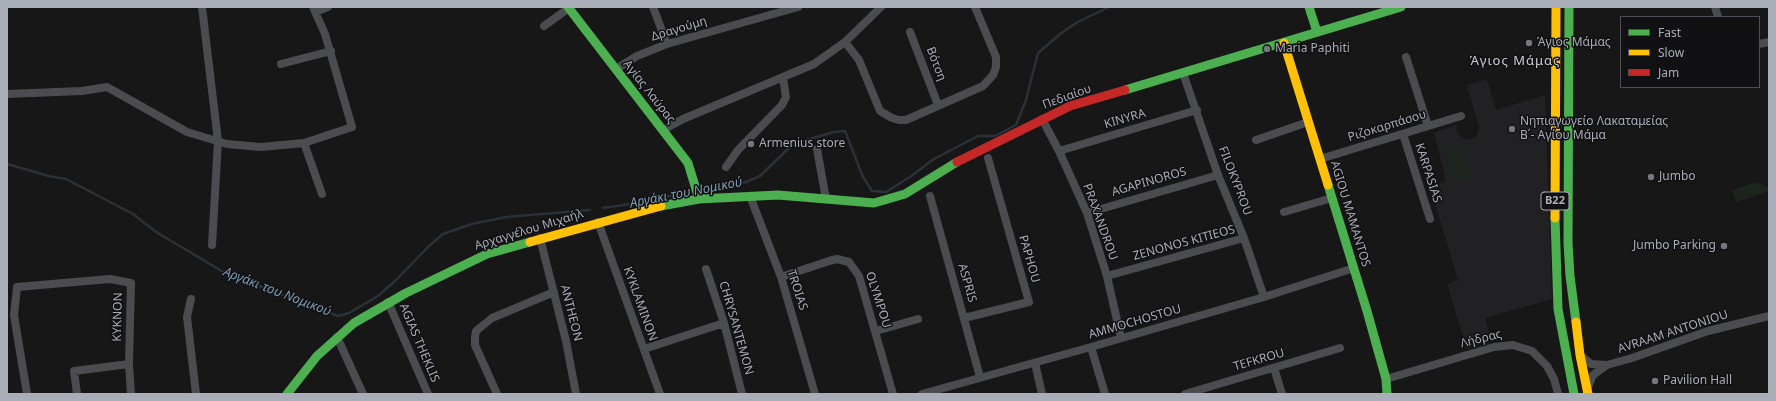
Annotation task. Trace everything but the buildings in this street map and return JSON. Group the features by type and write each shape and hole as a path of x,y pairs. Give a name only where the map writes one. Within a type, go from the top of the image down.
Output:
{"street":[{"path":"202,7 218,141 212,245"},
{"path":"7,94 82,91 107,87 188,132 227,144 261,147 304,143 352,127 330,51 314,9 328,7"},
{"path":"653,7 666,44"},
{"name":"Δραγούμη","path":"616,69 636,56 666,44 798,7"},
{"path":"664,130 683,119 814,64 845,42 881,7"},
{"path":"845,42 859,60 878,107 884,115 899,120 906,120 983,86 993,75 996,67 996,57 975,7"},
{"path":"1309,7 1317,32"},
{"name":"Πεδιαίου","path":"750,196 778,195 874,203 894,198 905,194 960,160 1070,106 1401,7"},
{"name":"B22","path":"1556,7 1556,263 1558,309 1574,394"},
{"name":"B22","path":"1569,7 1568,243 1572,304 1588,392"},
{"path":"544,26 569,8"},
{"name":"Αγίας Λαύρας","path":"569,8 688,163 699,197"},
{"name":"Βότση","path":"910,32 938,105"},
{"name":"AGIOU MAMANTOS","path":"1284,43 1354,268 1386,379 1387,394"},
{"path":"281,64 330,51"},
{"path":"1406,57 1428,126"},
{"name":"FILOKYPROU","path":"1183,73 1197,110 1218,175 1244,238 1264,297"},
{"path":"726,167 738,150 785,100 783,78"},
{"name":"KINYRA","path":"1059,151 1197,110"},
{"name":"Ριζοκαρπάσου","path":"1320,159 1461,116"},
{"name":"PRAXANDROU","path":"1042,119 1059,151 1086,213 1107,276 1121,338"},
{"path":"1256,140 1308,122"},
{"name":"KARPASIAS","path":"1403,134 1430,219"},
{"path":"304,143 322,194"},
{"path":"817,149 826,199"},
{"name":"PAPHOU","path":"964,318 1029,302 988,158"},
{"name":"AGAPINOROS","path":"1086,213 1218,175"},
{"name":"Αρχαγγέλου Μιχαήλ","path":"287,394 317,356 337,337 366,315 388,302 481,257 540,238 646,209 699,197 750,196"},
{"name":"TROIAS","path":"750,196 781,277 815,394"},
{"name":"ASPRIS","path":"930,196 980,377"},
{"path":"1284,212 1332,198"},
{"name":"KYKLAMINON","path":"598,222 660,394"},
{"name":"ANTHEON","path":"540,238 566,341 576,394"},
{"name":"ZENONOS KITIEOS","path":"1107,276 1244,238"},
{"name":"OLYMPOU","path":"781,277 829,261 843,260 849,262 859,276 893,394"},
{"name":"AMMOCHOSTOU","path":"922,394 1264,297 1354,268"},
{"name":"CHRYSANTEMON","path":"706,269 724,323 742,394"},
{"name":"KYKNON","path":"27,394 14,315 17,287 110,279 131,284 129,364 131,394"},
{"path":"497,394 476,345 476,331 492,318 554,292"},
{"path":"191,299 187,317 196,394"},
{"name":"AGIAS THEKLIS","path":"388,302 428,394"},
{"name":"AVRAAM ANTONIOU","path":"1607,365 1708,331 1769,316"},
{"path":"876,331 918,319"},
{"path":"644,349 724,323"},
{"path":"337,337 363,394"},
{"name":"Λήδρας","path":"1386,379 1494,346 1513,345 1532,352 1547,366 1554,378 1558,394"},
{"path":"1091,347 1105,394"},
{"name":"TEFKROU","path":"1185,394 1340,348"},
{"path":"1580,354 1591,364 1607,365"},
{"path":"1035,363 1042,394"},
{"path":"77,394 74,371 129,364"},
{"path":"1588,392 1593,375 1607,365"},
{"path":"1274,368 1282,394"}],"shaded area":[{"path":"1487,79 1496,110 1545,95 1552,299 1485,318 1491,340 1467,349 1447,284 1458,280 1430,187 1446,181 1434,133 1456,125 1458,133 1462,138 1469,140 1476,138 1479,128 1467,85"},
{"path":"1463,145 1472,177 1453,183 1443,150"},
{"path":"1757,182 1769,188 1769,191 1736,202 1732,190"}],"waterway":[{"name":"Αργάκι του Νομικού","path":"700,189 746,182 760,176 790,147 803,141 834,132 845,131 863,177 872,191 886,192 910,177 934,159 978,136 995,136 1016,125 1026,100 1038,53 1060,34 1076,23 1109,7"},
{"name":"Αργάκι του Νομικού","path":"7,164 49,176 66,179 133,214 156,232 225,273 338,316 349,313 378,296 443,234 472,224 506,217 590,210"},
{"name":"Αργάκι του Νομικού","path":"603,208 637,203 693,191"}],"traffic: fast":[{"path":"568,7 688,163 699,199"},
{"path":"1309,7 1317,32"},
{"path":"1125,90 1401,7"},
{"path":"1569,7 1568,243 1570,276 1576,322"},
{"path":"661,206 699,199 778,195 874,203 905,194 957,162"},
{"path":"1328,185 1367,311 1386,379 1387,394"},
{"path":"1555,218 1558,309 1574,394"},
{"path":"287,394 317,356 354,323 406,293 487,254 530,242"}],"traffic: slow":[{"path":"1555,218 1556,7"},
{"path":"1284,43 1328,185"},
{"path":"530,242 661,206"},
{"path":"1576,322 1580,355 1588,394"}],"traffic: jam":[{"path":"957,162 1070,106 1125,90"}],"place":[{"name":"Άγιος Μάμας","path":"1529,43"},
{"name":"Maria Paphiti","path":"1267,49"},
{"name":"Νηπιαγωγείο Λακαταμείας Β΄- Αγίου Μάμα","path":"1512,129"},
{"name":"Armenius store","path":"751,144"},
{"name":"Jumbo","path":"1651,177"},
{"name":"Jumbo Parking","path":"1724,246"},
{"name":"Pavilion Hall","path":"1655,381"}],"district":[{"name":"Άγιος Μάμας","path":"1515,61"}]}
